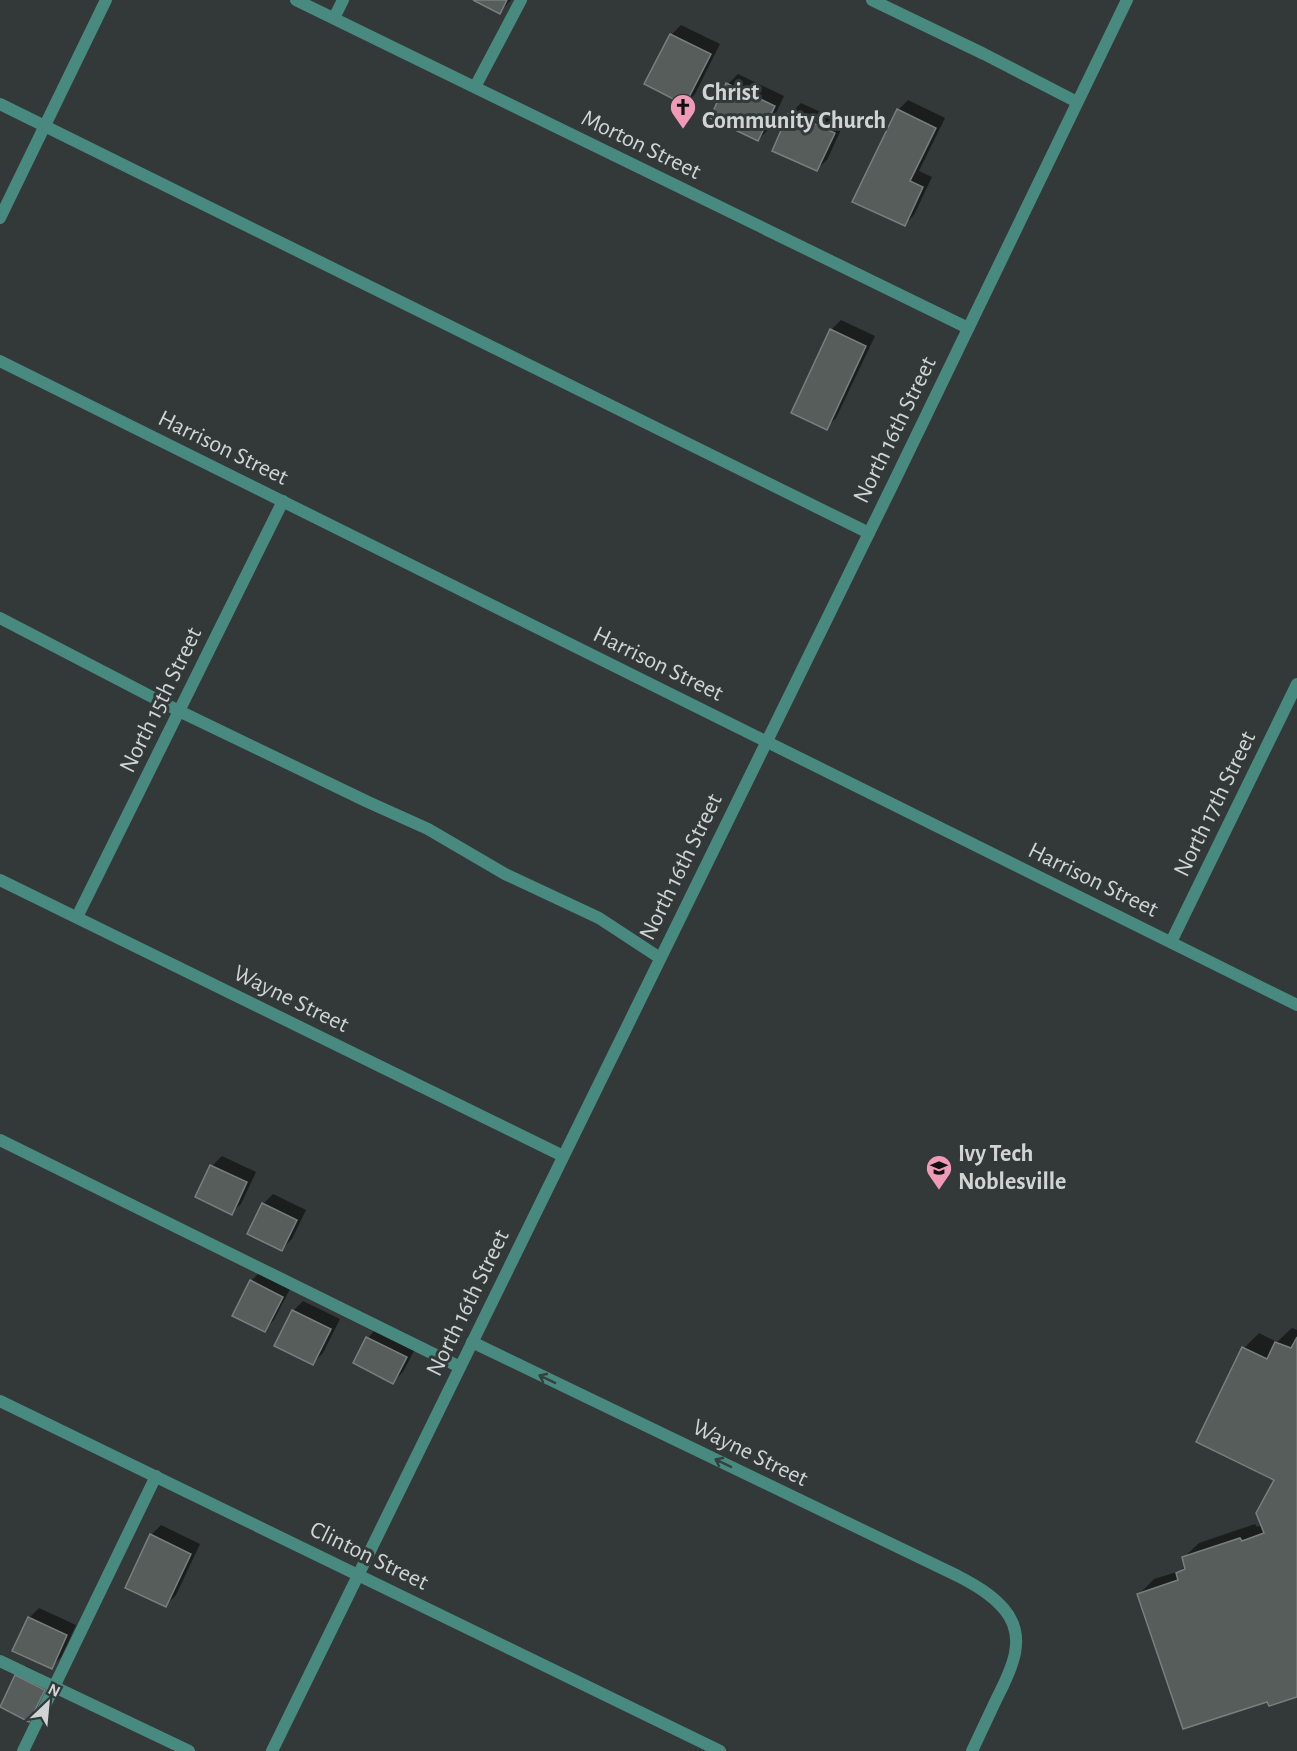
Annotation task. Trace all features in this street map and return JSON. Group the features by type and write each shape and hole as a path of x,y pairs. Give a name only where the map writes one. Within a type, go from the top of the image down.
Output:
{"street":[{"path":"0,218 106,0"},
{"name":"Morton Street","path":"296,0 968,328"},
{"path":"334,18 343,0"},
{"path":"475,87 521,0"},
{"path":"872,0 1077,102"},
{"name":"North 16th Street","path":"272,1751 869,533 1127,0"},
{"path":"0,104 869,533"},
{"name":"Harrison Street","path":"0,361 1297,1005"},
{"name":"North 15th Street","path":"76,917 283,501"},
{"path":"0,618 179,711 428,829 505,874 599,918 660,958"},
{"name":"North 17th Street","path":"1172,942 1297,684"},
{"name":"Wayne Street","path":"0,880 563,1156"},
{"path":"0,1140 460,1367"},
{"name":"Wayne Street","path":"472,1342 958,1576 984,1591 1005,1610 1014,1629 1016,1646 1013,1665 972,1751"},
{"name":"Clinton Street","path":"0,1401 720,1751"},
{"path":"23,1751 156,1476"},
{"path":"0,1661 189,1751"}],"building":[{"path":"473,0 507,0 500,14"},
{"path":"670,34 711,54 685,105 644,84"},
{"path":"726,83 775,106 758,141 710,118"},
{"path":"897,109 936,128 910,181 923,187 905,226 852,202"},
{"path":"789,112 835,133 817,171 772,151"},
{"path":"830,329 866,346 827,430 791,413"},
{"path":"210,1165 247,1182 232,1215 195,1197"},
{"path":"262,1203 297,1220 282,1251 247,1234"},
{"path":"250,1280 283,1297 265,1332 232,1316"},
{"path":"292,1310 331,1329 313,1365 274,1346"},
{"path":"366,1337 407,1357 393,1384 353,1363"},
{"path":"1297,1337 1297,1697 1269,1706 1267,1702 1183,1729 1137,1594 1178,1580 1176,1573 1185,1569 1182,1557 1240,1538 1242,1541 1264,1533 1256,1513 1274,1480 1196,1442 1242,1347 1267,1359 1275,1342 1291,1348"},
{"path":"150,1534 191,1554 166,1607 125,1588"},
{"path":"28,1617 67,1635 52,1669 12,1651"},
{"path":"15,1675 45,1690 29,1722 0,1707"}],"place":[{"name":"Christ Community Church","path":"683,130"},
{"name":"Ivy Tech Noblesville","path":"939,1191"}]}
